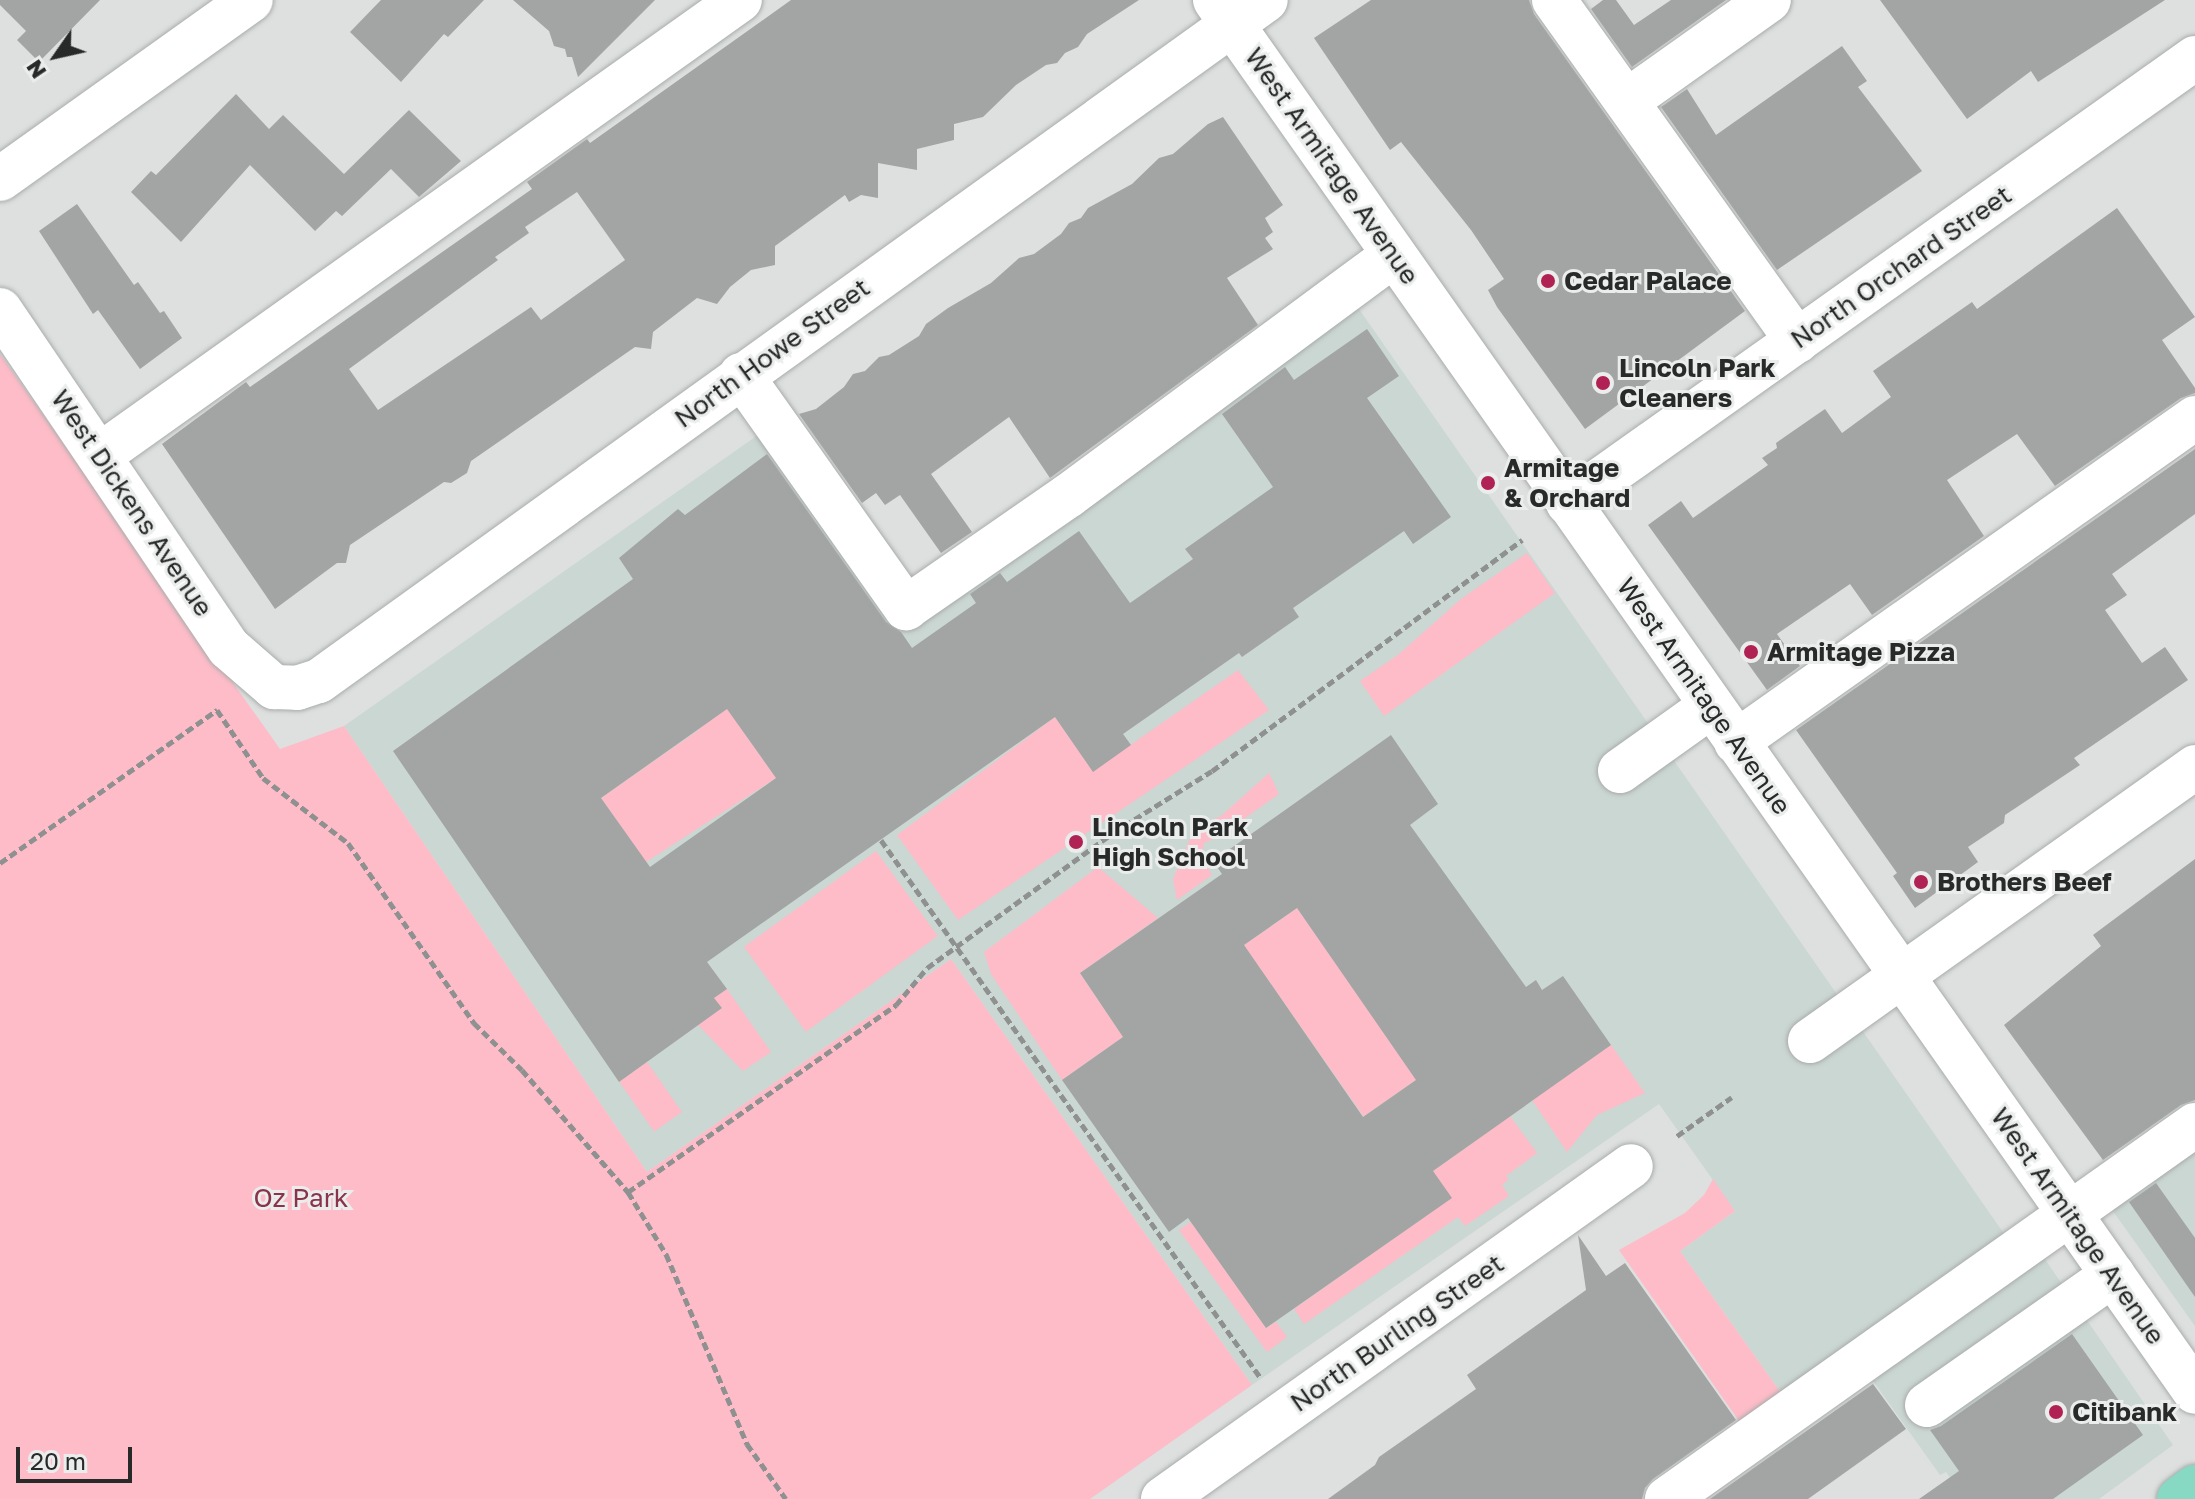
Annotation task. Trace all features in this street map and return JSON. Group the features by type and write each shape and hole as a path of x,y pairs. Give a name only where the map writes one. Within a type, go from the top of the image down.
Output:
{"main road":[{"path":"2179,1499 2195,1487"}],"street":[{"path":"0,179 251,0"},
{"path":"100,455 740,0"},
{"path":"1554,0 1797,341"},
{"path":"1627,101 1769,0"},
{"name":"West Armitage Avenue","path":"1237,8 1394,255 2195,1392"},
{"name":"North Howe Street","path":"274,687 297,688 319,681 741,375 1237,8"},
{"name":"North Orchard Street","path":"1568,503 2195,58"},
{"path":"741,375 906,608 1068,496 1394,255"},
{"name":"West Dickens Avenue","path":"0,310 229,648 274,687"},
{"path":"1736,742 2195,418"},
{"path":"1620,771 1711,706"},
{"path":"1810,1041 2195,767"},
{"path":"1667,1499 2195,1125"},
{"name":"North Burling Street","path":"1163,1499 1631,1166"},
{"path":"1927,1405 2113,1275"}],"path":[{"path":"628,1192 896,1005 927,968 956,946 1114,832 1212,771 1522,540"},
{"path":"0,863 217,710 263,778 348,843 474,1023 522,1070 628,1192 666,1254 747,1444 786,1499"},
{"path":"881,840 1260,1377"},
{"path":"1677,1136 1732,1097"}],"shaded area":[{"name":"Lincoln Park High School","path":"1345,289 2007,1238 1784,1397 1680,1251 1735,1211 1659,1104 1252,1385 951,959 647,1172 344,726 765,430 893,614"},
{"path":"2195,1137 2195,1326 2105,1200"},
{"path":"2031,1239 2173,1445 2099,1499 1966,1499 1946,1472 1940,1475 1861,1364"}],"green space":[{"name":"Oz Park","path":"0,354 280,749 344,726 647,1172 951,959 1252,1385 1090,1499 0,1499"},
{"path":"1527,553 1555,593 1384,716 1360,681 1399,654 1461,599"},
{"path":"1238,670 1269,710 958,920 897,835 1055,717 1093,771"},
{"path":"710,684 776,778 646,862 601,798 700,729"},
{"path":"1269,773 1279,794 1218,837 1204,843 1202,857 1212,875 1177,900 1173,879 1195,827 1221,816"},
{"path":"876,851 938,936 806,1032 744,947"},
{"path":"1098,867 1158,918 1080,973 1123,1037 1062,1080 991,974 984,952"},
{"path":"1297,908 1417,1079 1364,1116 1244,945"},
{"path":"727,989 771,1052 743,1071 698,1025 714,998"},
{"path":"1611,1045 1645,1093 1597,1115 1567,1152 1532,1100"},
{"path":"647,1062 682,1112 654,1131 619,1082"},
{"path":"1510,1116 1537,1153 1506,1176 1509,1179 1502,1185 1509,1196 1465,1226 1458,1217 1304,1324 1294,1309 1451,1198 1433,1171"},
{"path":"1713,1179 1735,1211 1680,1251 1784,1397 1746,1431 1619,1250 1685,1213 1704,1195"},
{"path":"1191,1222 1266,1328 1276,1322 1287,1337 1267,1352 1179,1230"}],"building":[{"path":"0,0 100,0 39,62 17,40 26,31 0,5"},
{"path":"381,0 484,0 448,37 444,34 401,82 350,32"},
{"path":"513,0 655,0 578,77 572,57 567,57 565,49 554,46 549,31"},
{"path":"791,0 1139,0 1087,34 1078,47 1065,53 1057,63 1046,65 1016,85 983,117 954,124 954,140 917,149 917,170 878,163 878,198 861,195 849,202 845,195 775,246 775,265 751,270 730,287 717,304 697,298 653,332 651,349 635,347 471,461 467,473 451,483 444,482 350,545 346,563 337,563 275,609 162,444 246,382 250,387 532,189 527,182 587,139 590,143","holes":["577,192 625,260 541,320 531,307 378,410 349,369 498,260 495,257 529,233 525,227"]},
{"path":"1371,0 1529,0 1534,14 1745,311 1585,429 1497,307 1488,290 1504,279 1471,230 1401,142 1390,150 1314,38"},
{"path":"1603,0 1616,0 1634,25 1671,0 1726,0 1632,67 1591,9"},
{"path":"1880,0 2165,0 2038,82 2031,71 1967,119"},
{"path":"1842,46 1867,81 1858,87 1922,171 1777,270 1661,107 1687,89 1716,135"},
{"path":"236,94 269,129 283,115 344,174 409,110 461,161 419,197 391,169 342,216 336,211 315,231 250,165 181,242 131,192 151,171 156,175"},
{"path":"1223,117 1283,205 1265,218 1273,232 1265,238 1273,249 1227,278 1258,325 1050,478 1009,417 931,474 972,532 941,553 900,495 885,505 876,493 862,503 799,414 816,409 844,387 853,374 865,371 879,357 889,355 919,336 926,324 948,308 991,283 1019,258 1034,254 1061,234 1069,223 1081,218 1088,208 1132,184 1159,158 1173,154 1208,124"},
{"path":"77,204 134,285 138,282 160,313 164,311 182,338 140,369 98,310 93,314 39,231"},
{"path":"2117,208 2195,317 2162,340 2195,388 2195,393 2181,398 2055,486 2017,434 1947,480 1984,536 1872,615 1850,584 1777,634 1800,666 1767,690 1648,525 1681,501 1693,518 1768,465 1762,458 1777,448 1776,443 1825,409 1842,433 1891,397 1873,371 1972,302 1977,309"},
{"path":"1367,329 1399,376 1367,398 1451,517 1413,544 1404,531 1293,608 1299,617 1242,657 1239,653 1123,734 1131,745 1093,772 1055,717 707,962 727,989 714,998 722,1008 619,1082 393,751 633,579 619,558 678,509 685,515 767,454 886,622 901,632 912,648 976,603 970,594 1000,573 1007,582 1079,531 1130,603 1193,559 1185,549 1273,487 1222,414 1285,367 1294,380","holes":["727,709 776,778 650,867 601,798"]},
{"path":"2195,449 2195,514 2112,574 2127,595 2105,610 2142,663 2165,647 2188,680 2074,758 2080,765 2005,815 2004,823 1968,847 1978,862 1915,908 1893,876 1897,873 1796,730"},
{"path":"1391,735 1438,804 1410,825 1526,987 1536,980 1542,990 1563,976 1611,1045 1433,1171 1452,1198 1266,1328 1188,1218 1169,1232 1062,1080 1123,1037 1080,973 1222,874 1213,861","holes":["1297,908 1416,1080 1363,1117 1244,945"]},
{"path":"2195,859 2195,1100 2181,1105 2103,1160 2004,1025 2101,946 2093,935"},
{"path":"2156,1183 2195,1238 2195,1297 2129,1202"},
{"path":"1578,1235 1606,1276 1625,1263 1736,1420 1653,1479 1645,1488 1642,1499 1328,1499 1375,1465 1379,1457 1476,1389 1467,1375 1586,1290"},
{"path":"2072,1334 2143,1435 2053,1499 1919,1499 1959,1471 1930,1430 1941,1426"},
{"path":"1873,1384 1906,1429 1808,1499 1710,1499"}],"place":[{"name":"Cedar Palace","path":"1548,281"},
{"name":"Lincoln Park Cleaners","path":"1603,383"},
{"name":"Armitage & Orchard","path":"1488,483"},
{"name":"Armitage Pizza","path":"1751,652"},
{"name":"Lincoln Park High School","path":"1076,842"},
{"name":"Brothers Beef","path":"1921,882"},
{"name":"Citibank","path":"2056,1412"}]}
